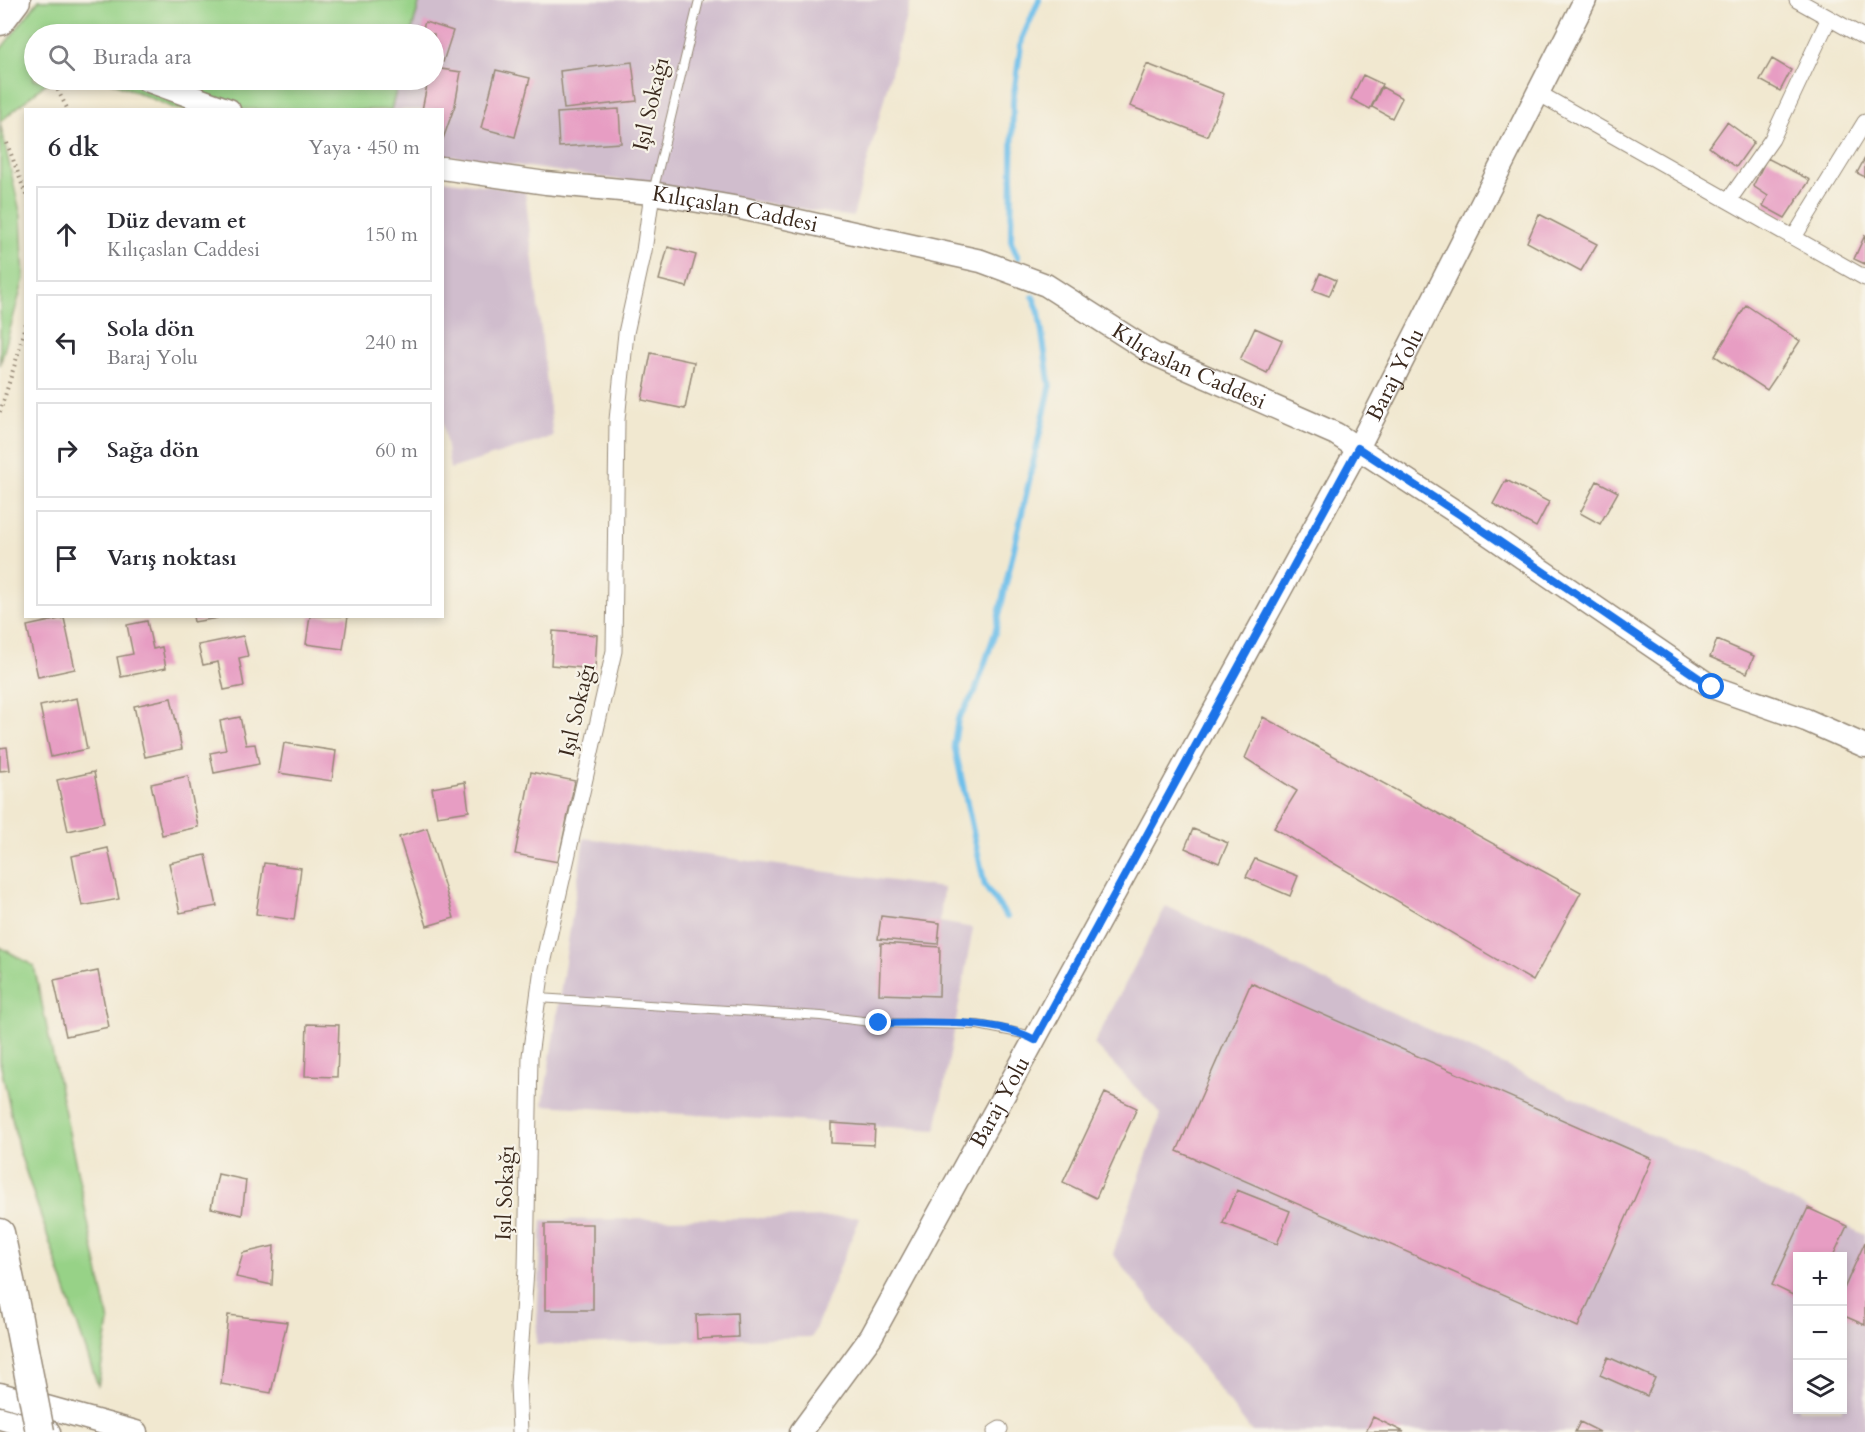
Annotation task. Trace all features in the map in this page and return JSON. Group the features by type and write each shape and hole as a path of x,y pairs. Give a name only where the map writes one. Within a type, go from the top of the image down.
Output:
{"highway":[{"path":"0,21 16,0"},
{"path":"0,1233 40,1432"}],"street":[{"name":"Baraj Yolu","path":"801,1432 871,1337 1035,1040 1358,448 1585,0"},
{"path":"1797,0 1865,38"},
{"path":"1729,200 1772,139 1829,18"},
{"path":"174,90 223,108"},
{"path":"1538,93 1865,278"},
{"path":"1794,237 1865,122"},
{"name":"Kılıçaslan Caddesi","path":"444,168 546,183 652,193 745,209 981,261 1046,285 1154,354 1336,434 1462,516 1712,687 1806,720 1865,746"},
{"name":"Işıl Sokağı","path":"519,1432 518,1384 526,1270 530,1056 542,968 614,651 617,420 626,333 644,251 652,193"},
{"path":"0,1394 136,1432"},
{"path":"0,1418 49,1432"}],"lane":[{"name":"Işıl Sokağı","path":"652,193 699,0"},
{"path":"538,998 821,1016 879,1023 978,1025 1024,1034 1035,1040"}],"path":[{"path":"58,90 67,108"},
{"path":"7,143 24,190"},
{"path":"0,412 24,328"}],"shaded area":[{"path":"420,0 910,0 853,217 641,183 444,155 444,108 392,108 396,90 444,90 444,24 414,24"},
{"path":"444,180 525,191 553,437 450,469 444,429"},
{"path":"584,838 943,888 940,922 973,928 936,1130 543,1105"},
{"path":"1166,906 1865,1235 1865,1432 1644,1432 1635,1428 1632,1432 1252,1432 1113,1254 1161,1114 1094,1044"},
{"path":"860,1217 812,1337 536,1345 542,1220"}],"green space":[{"path":"39,0 420,0 414,24 24,24 24,90 38,90 0,122 0,50"},
{"path":"131,90 396,90 392,108 174,108"},
{"path":"0,123 21,216 24,279 0,365"},
{"path":"0,947 34,966 109,1322 98,1386 19,1151 0,1062"}],"building":[{"path":"444,28 453,31 444,59"},
{"path":"1772,59 1791,70 1780,91 1760,80"},
{"path":"632,62 637,101 564,109 560,71"},
{"path":"1147,64 1224,94 1207,136 1130,106"},
{"path":"444,69 461,72 455,105 444,136 444,108 422,108 426,90 444,90"},
{"path":"496,70 530,78 515,137 481,128"},
{"path":"1363,75 1382,84 1370,109 1351,99"},
{"path":"1382,87 1402,98 1392,118 1372,107"},
{"path":"619,109 621,143 559,147 557,113"},
{"path":"1727,122 1754,142 1736,167 1709,147"},
{"path":"1767,158 1810,180 1785,218 1763,206 1768,196 1753,186"},
{"path":"1865,158 1865,177 1857,173"},
{"path":"1539,214 1597,244 1581,271 1527,242"},
{"path":"1865,235 1865,264 1854,259"},
{"path":"668,247 696,255 687,287 659,280"},
{"path":"1320,273 1336,280 1329,296 1313,290"},
{"path":"1746,305 1800,341 1767,390 1715,356"},
{"path":"1255,328 1282,340 1267,373 1240,360"},
{"path":"651,353 694,362 685,409 642,400"},
{"path":"1506,480 1549,502 1536,527 1493,504"},
{"path":"1597,481 1618,492 1600,524 1580,513"},
{"path":"64,618 75,669 38,677 27,626"},
{"path":"193,618 217,618 194,622"},
{"path":"310,618 348,618 343,649 306,644"},
{"path":"147,621 153,649 162,647 166,668 121,677 117,657 133,654 127,625"},
{"path":"553,631 597,635 595,669 551,665"},
{"path":"243,636 248,656 239,658 244,686 224,690 218,662 203,665 198,645"},
{"path":"1717,640 1754,656 1747,673 1710,657"},
{"path":"77,698 87,749 51,757 40,706"},
{"path":"171,698 182,749 145,757 134,706"},
{"path":"240,717 246,745 255,744 259,764 214,773 210,753 226,750 220,721"},
{"path":"1263,717 1581,892 1533,981 1274,828 1297,791 1245,758"},
{"path":"284,743 336,751 332,781 279,773"},
{"path":"7,747 10,770 0,771 0,748"},
{"path":"94,772 104,823 68,831 57,780"},
{"path":"531,772 575,781 558,862 515,854"},
{"path":"188,776 198,827 162,835 151,784"},
{"path":"465,782 469,811 437,816 432,788"},
{"path":"427,828 454,918 427,926 399,837"},
{"path":"1193,829 1228,843 1219,863 1185,848"},
{"path":"108,848 119,899 82,906 72,856"},
{"path":"206,855 217,906 180,913 169,863"},
{"path":"1255,859 1298,876 1290,896 1246,877"},
{"path":"264,863 301,868 294,920 256,914"},
{"path":"881,916 940,923 938,944 878,939"},
{"path":"881,943 940,947 939,996 879,994"},
{"path":"98,971 109,1027 66,1036 54,980"},
{"path":"1251,983 1652,1159 1578,1327 1177,1151"},
{"path":"307,1024 339,1025 337,1077 305,1076"},
{"path":"1105,1093 1137,1108 1096,1198 1063,1182"},
{"path":"831,1123 875,1126 874,1145 831,1143"},
{"path":"218,1174 246,1180 242,1215 211,1208"},
{"path":"1237,1190 1290,1211 1277,1244 1223,1223"},
{"path":"1808,1208 1847,1226 1835,1252 1793,1252 1793,1295 1772,1285"},
{"path":"545,1224 593,1224 593,1310 545,1310"},
{"path":"1865,1242 1865,1325 1847,1317 1847,1282"},
{"path":"274,1246 272,1285 236,1277 243,1253"},
{"path":"737,1313 738,1337 697,1339 696,1315"},
{"path":"228,1315 287,1322 271,1393 221,1384"},
{"path":"1608,1357 1655,1378 1647,1396 1600,1375"},
{"path":"1373,1417 1404,1432 1366,1432"},
{"path":"1580,1422 1600,1432 1575,1432"}],"waterway":[{"path":"1018,258 1011,241 1013,100 1022,39 1039,0"},
{"path":"1007,917 985,886 954,744 958,719 975,692 995,633 1050,388 1039,312 1033,297"}],"route":[{"path":"879,1023 978,1025 1024,1034 1035,1040 1358,448 1462,516 1712,687"}]}
